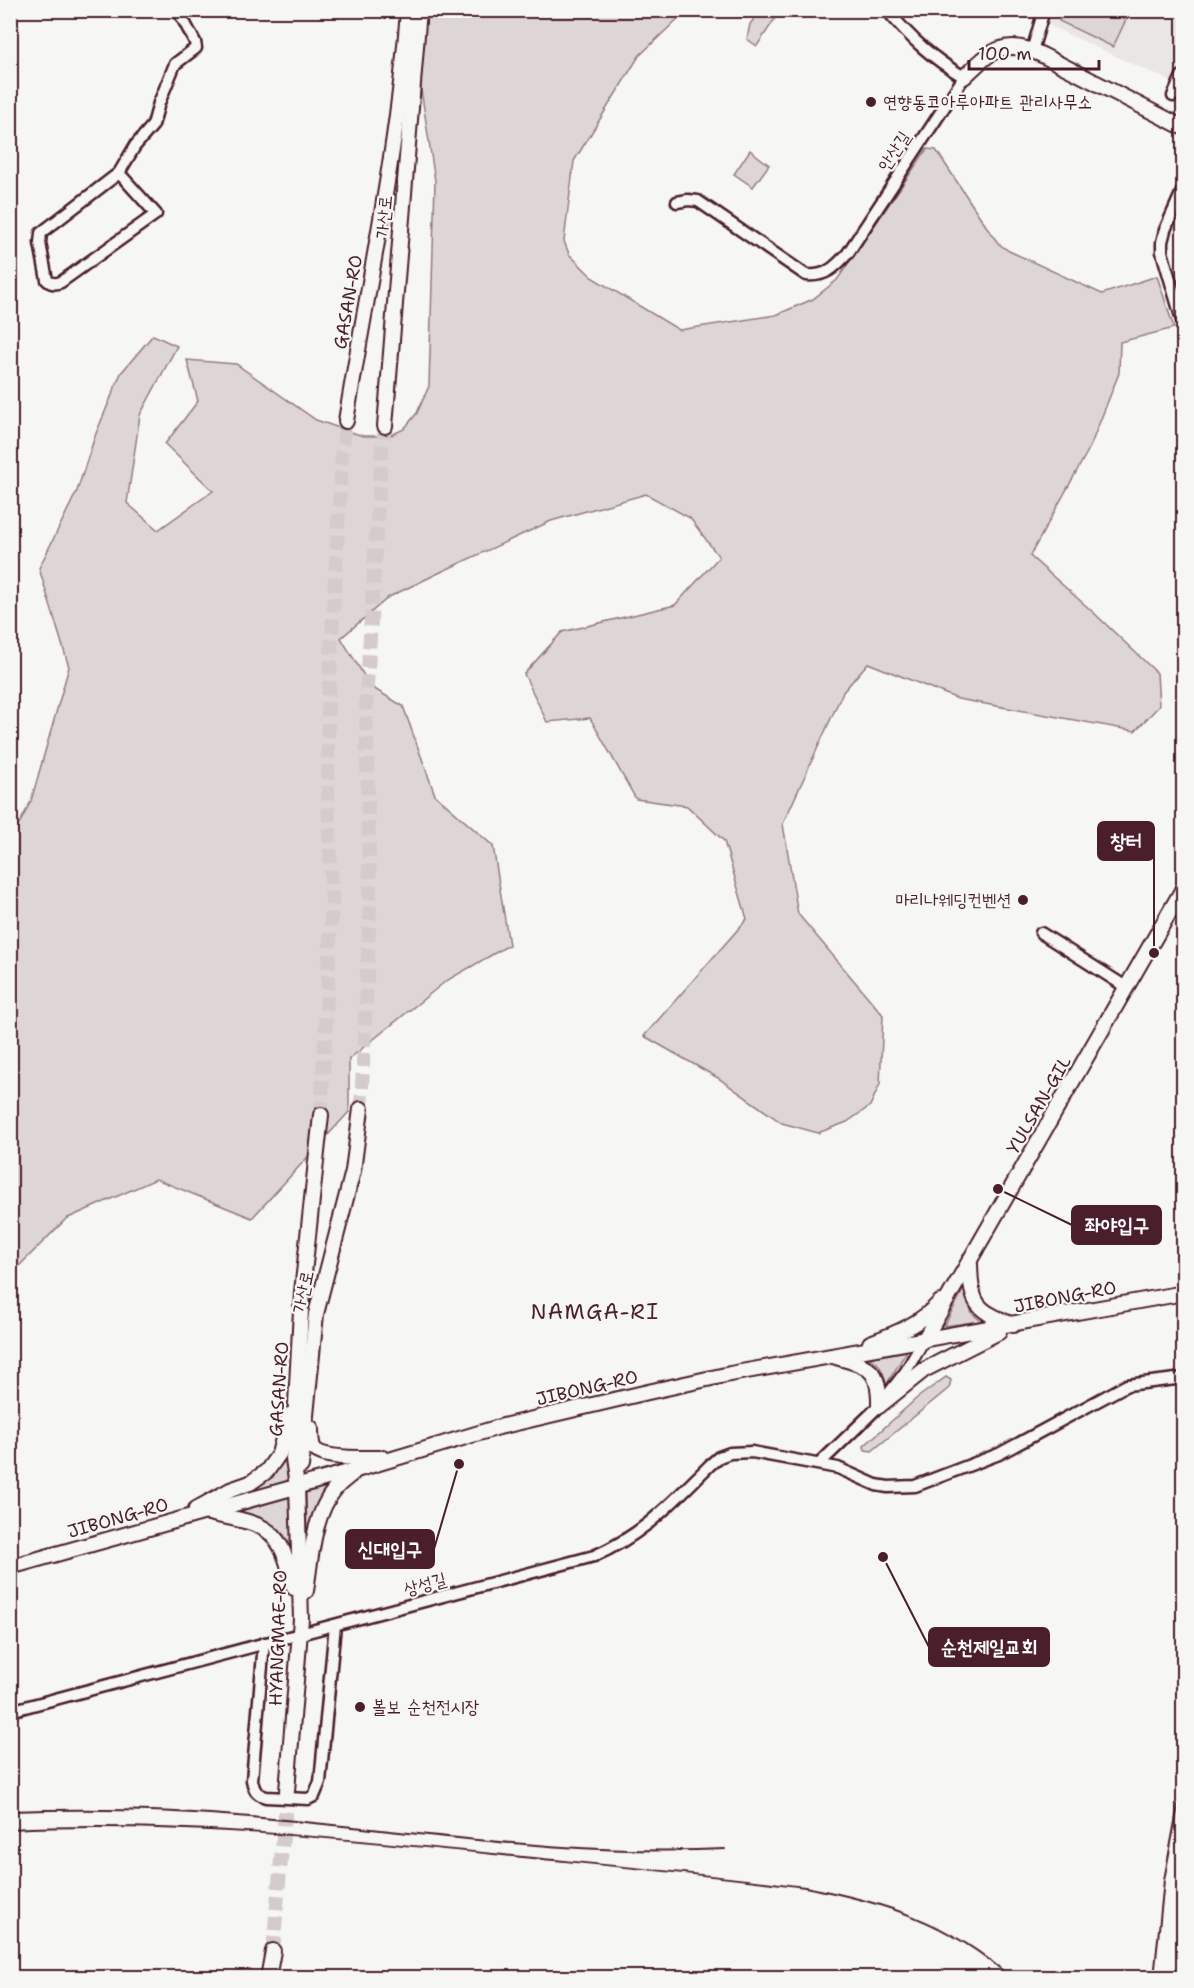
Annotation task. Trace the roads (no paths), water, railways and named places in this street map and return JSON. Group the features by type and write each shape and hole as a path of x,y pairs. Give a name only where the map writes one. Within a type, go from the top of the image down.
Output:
{"main road":[{"name":"GASAN-RO","path":"346,421 390,173 408,10"},
{"name":"가산로","path":"385,426 419,10"},
{"name":"안산길","path":"964,77 1001,47 1020,47 1184,128"},
{"name":"YULSAN-GIL","path":"924,1340 1184,887"},
{"name":"가산로","path":"305,1364 353,1171 361,1109"},
{"name":"GASAN-RO","path":"297,1486 293,1460 305,1364 302,1292 321,1115"},
{"path":"970,1262 971,1283 980,1308 987,1314 1014,1325"},
{"path":"832,1356 905,1330 917,1323 939,1303 970,1262"},
{"name":"JIBONG-RO","path":"10,1567 356,1470 499,1427 604,1402 730,1374 1184,1293"},
{"path":"879,1406 924,1370 1014,1325"},
{"path":"832,1356 867,1366 878,1381 879,1406"},
{"path":"305,1364 311,1436 316,1450 334,1456 394,1459"},
{"path":"174,1521 230,1490 260,1477 273,1464 282,1444 305,1364"},
{"path":"301,1620 316,1529 324,1506 335,1489 356,1470"},
{"name":"HYANGMAE-RO","path":"286,1791 301,1620 297,1486"},
{"path":"204,1513 247,1521 268,1531 280,1543 287,1560 301,1620"},
{"path":"268,1977 273,1951"}],"street":[{"path":"119,173 156,214 61,282 56,284 49,282 40,243 41,233 119,173 135,146 153,125 159,103 176,64 196,48 178,10"},
{"path":"887,10 910,38 940,63 964,77"},
{"path":"1032,51 1044,10"},
{"path":"1173,96 1182,76 1184,77"},
{"name":"안산길","path":"676,202 698,201 806,275 825,273 833,269 848,253 964,77"},
{"path":"1184,187 1162,242 1162,252 1184,327"},
{"path":"1041,933 1126,987"},
{"path":"819,1464 879,1406 906,1371 924,1340"},
{"name":"상성길","path":"10,1711 594,1556 626,1541 646,1527 711,1464 719,1457 730,1453 752,1452 838,1468 876,1485 915,1486 999,1454 1127,1385 1184,1378"},
{"path":"264,1643 252,1780 254,1790 266,1797 308,1799 314,1796 318,1789 335,1625"}],"tunnel":[{"path":"321,1115 332,902 328,796 328,707 342,452 346,421"},
{"path":"361,1109 370,907 366,702 381,457 385,426"},
{"path":"273,1951 287,1791"}],"railway":[{"path":"1154,1978 1164,1880 1184,1774"},
{"path":"10,1811 130,1810 190,1813 309,1822 546,1846 665,1850 725,1849"},
{"path":"10,1829 134,1827 318,1837 805,1887 862,1900 914,1917 964,1942 1011,1978"}],"place":[{"name":"연향동코아루아파트 관리사무소","path":"871,102"},
{"name":"마리나웨딩컨벤션","path":"1023,900"},
{"name":"창터","path":"1154,953"},
{"name":"좌야입구","path":"998,1189"},
{"name":"신대입구","path":"459,1464"},
{"name":"순천제일교회","path":"883,1557"},
{"name":"볼보 순천전시장","path":"360,1707"}],"district":[{"name":"NAMGA-RI","path":"595,1312"}]}
